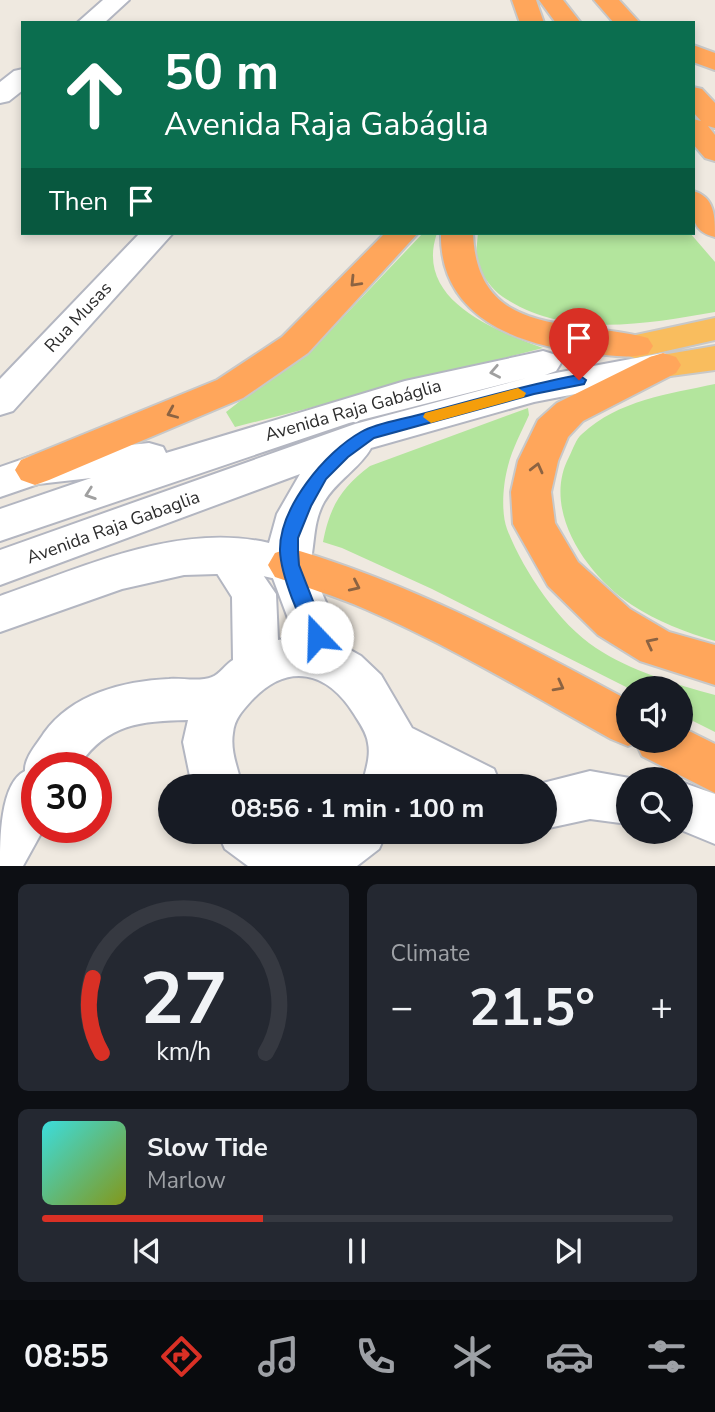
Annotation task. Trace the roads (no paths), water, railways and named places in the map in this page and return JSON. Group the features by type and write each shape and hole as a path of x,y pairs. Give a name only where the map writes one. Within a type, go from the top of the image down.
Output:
{"highway":[{"path":"524,0 531,21"},
{"path":"536,0 552,21"},
{"path":"551,0 567,21"},
{"path":"585,0 632,21"},
{"path":"695,54 715,62"},
{"path":"695,97 715,120"},
{"path":"695,129 715,152"},
{"path":"695,178 715,203"},
{"path":"695,203 715,230"},
{"path":"695,217 715,230"},
{"path":"18,476 230,389 295,345 400,235"},
{"path":"457,235 454,250 457,265 473,293 497,313 524,326 559,337 649,355"},
{"name":"Avenida Raja Gabáglia","path":"649,355 715,329"},
{"path":"649,355 570,412 552,430 538,461 531,492 534,524 563,574 614,622 656,647 715,665"},
{"name":"Avenida Raja Gabáglia","path":"649,355 715,358"},
{"path":"290,565 339,578 474,641 616,718"},
{"path":"683,753 715,770"}],"main road":[{"path":"91,21 117,0"},
{"path":"0,95 21,78"},
{"name":"Rua Musas","path":"0,402 154,235"},
{"name":"Avenida Raja Gabáglia","path":"0,525 369,434 649,355"},
{"name":"Avenida Raja Gabáglia","path":"223,468 469,377 649,355"},
{"path":"327,661 290,565 289,538 302,505 320,475 343,453 369,434"},
{"path":"18,476 223,468"},
{"path":"0,606 223,468"},
{"name":"Avenida Raja Gabaglia","path":"0,568 223,468"},
{"path":"214,774 209,757 229,698 254,594 227,556"},
{"path":"0,614 135,566 182,558 249,556 290,565"},
{"path":"59,752 64,743 92,718 119,705 229,698 305,656 327,661 349,673 364,688 390,764 429,774"},
{"path":"557,802 590,795 616,798"},
{"path":"693,811 715,819"},
{"path":"0,855 21,818"},
{"path":"261,844 299,861 347,844"}]}
